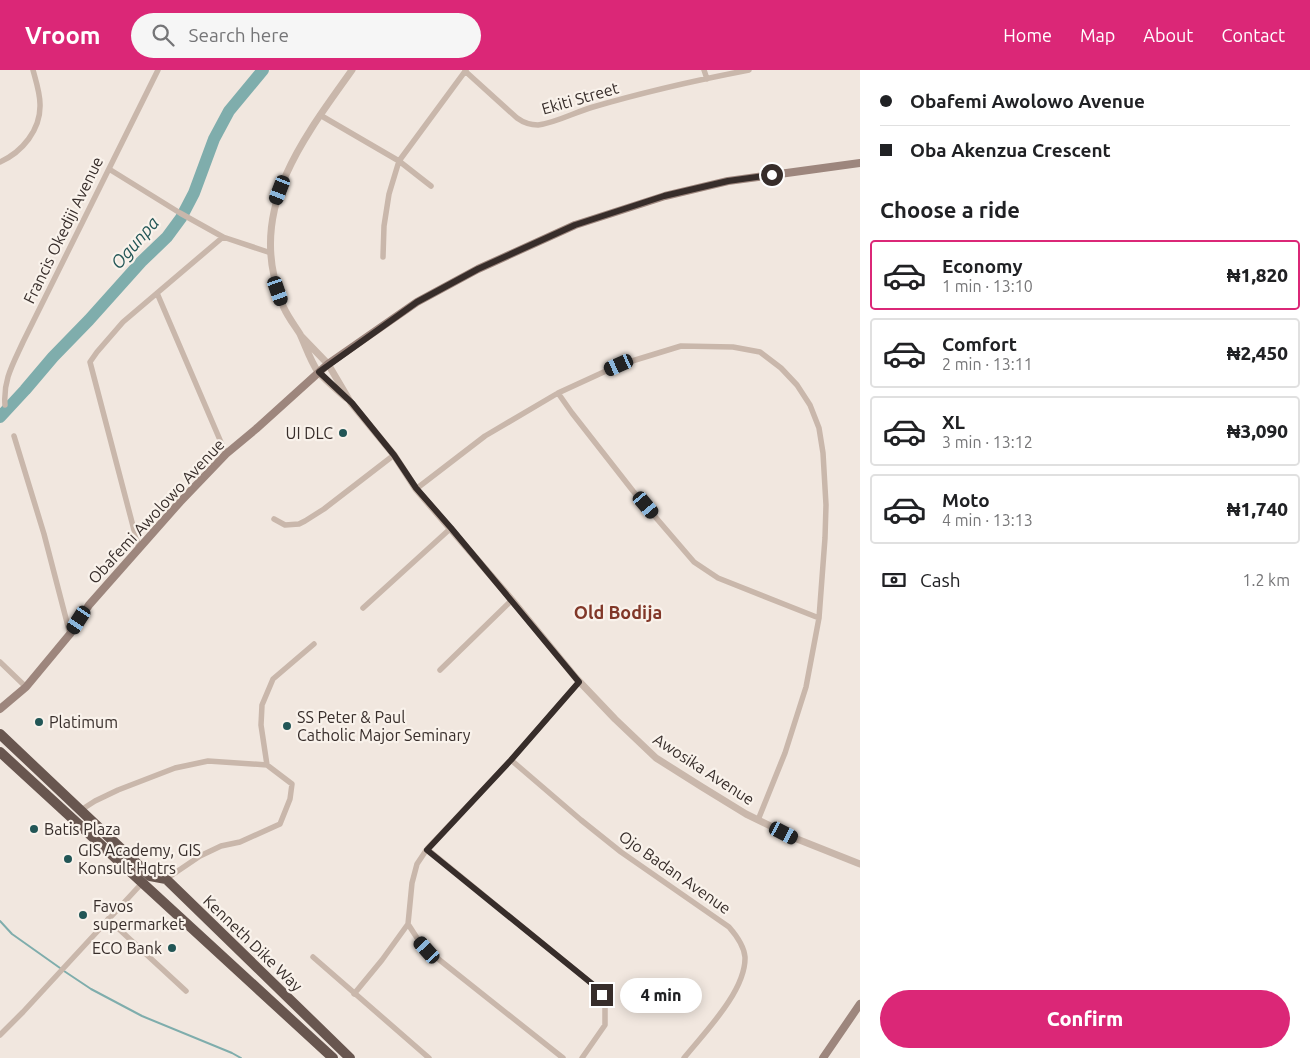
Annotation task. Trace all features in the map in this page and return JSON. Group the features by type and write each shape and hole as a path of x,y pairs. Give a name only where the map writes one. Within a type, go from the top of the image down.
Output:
{"highway":[{"name":"Kenneth Dike Way","path":"0,734 81,810 146,879"},
{"name":"Kenneth Dike Way","path":"0,752 146,879 333,1058"},
{"path":"146,879 166,879"},
{"name":"Kenneth Dike Way","path":"166,879 350,1058"}],"main road":[{"name":"Obafemi Awolowo Avenue","path":"0,709 26,687 70,634 89,605 180,502 226,454 328,364 417,302 478,269 575,225 664,196 728,181 860,163"},
{"name":"Obafemi Awolowo Avenue","path":"850,165 860,168"},
{"path":"823,1058 860,1004"}],"street":[{"path":"0,162 27,143 40,117 40,104 33,70"},
{"name":"Francis Okediji Avenue","path":"5,406 4,393 6,382 23,342 158,70"},
{"path":"301,336 283,308 272,268 270,238 274,206 291,161 320,115 352,70"},
{"path":"383,257 384,226 389,194 399,161 465,70"},
{"name":"Ekiti Street","path":"465,70 517,118 524,123 540,125 591,107 706,78 749,70"},
{"path":"704,70 706,78"},
{"path":"320,115 399,161 431,186"},
{"path":"109,169 223,236 271,253"},
{"path":"139,549 90,362 96,352 123,322 223,236"},
{"path":"157,294 226,454"},
{"name":"Awosika Avenue","path":"301,336 328,364 352,403 394,455 416,488 579,682 656,758 758,820 797,839 860,864"},
{"name":"Awosika Avenue","path":"301,336 319,372 352,403"},
{"path":"416,488 485,436 558,393 619,365 681,346 733,347 760,352 781,368 797,385 810,405 819,428 823,453 825,522 819,618 806,687 785,753 758,820"},
{"path":"558,393 628,483 694,562 718,578 819,618"},
{"path":"14,436 44,534 70,634"},
{"path":"274,519 285,525 298,524 305,521 324,509 394,455"},
{"path":"363,608 451,528"},
{"path":"440,670 512,600"},
{"path":"267,765 262,725 262,705 273,679 314,644"},
{"path":"0,662 26,687"},
{"path":"354,994 408,924 412,883 417,864 427,850 511,760 579,682"},
{"name":"Ojo Badan Avenue","path":"511,760 620,852 729,927 738,939 745,956 742,973 735,992 684,1058"},
{"path":"81,810 118,790 175,768 208,761 267,765 292,784 290,798 280,824 240,842 221,846 200,856 166,879"},
{"path":"427,850 596,987 602,995 605,1006 605,1024 582,1058"},
{"path":"0,1035 146,879"},
{"path":"108,919 186,991"},
{"path":"408,924 427,950 555,1056 563,1058"},
{"path":"313,958 429,1058"}],"waterway":[{"name":"Ogunpa","path":"0,417 141,262 167,237 181,218 194,193 214,139 229,111 263,70"},
{"path":"0,921 12,934 60,968"},
{"path":"64,971 91,989 142,1016 241,1058"}],"place":[{"name":"UI DLC","path":"343,433"},
{"name":"Platimum","path":"39,722"},
{"name":"SS Peter & Paul Catholic Major Seminary","path":"287,726"},
{"name":"Batis Plaza","path":"34,829"},
{"name":"GIS Academy, GIS Konsult Hqtrs","path":"68,859"},
{"name":"Favos supermarket","path":"83,915"},
{"name":"ECO Bank","path":"172,948"}],"district":[{"name":"Old Bodija","path":"618,613"}],"route":[{"path":"602,995 596,987 427,850 511,760 579,682 416,488 394,455 352,403 319,372 417,302 478,269 575,225 664,196 728,181 772,175"}]}
